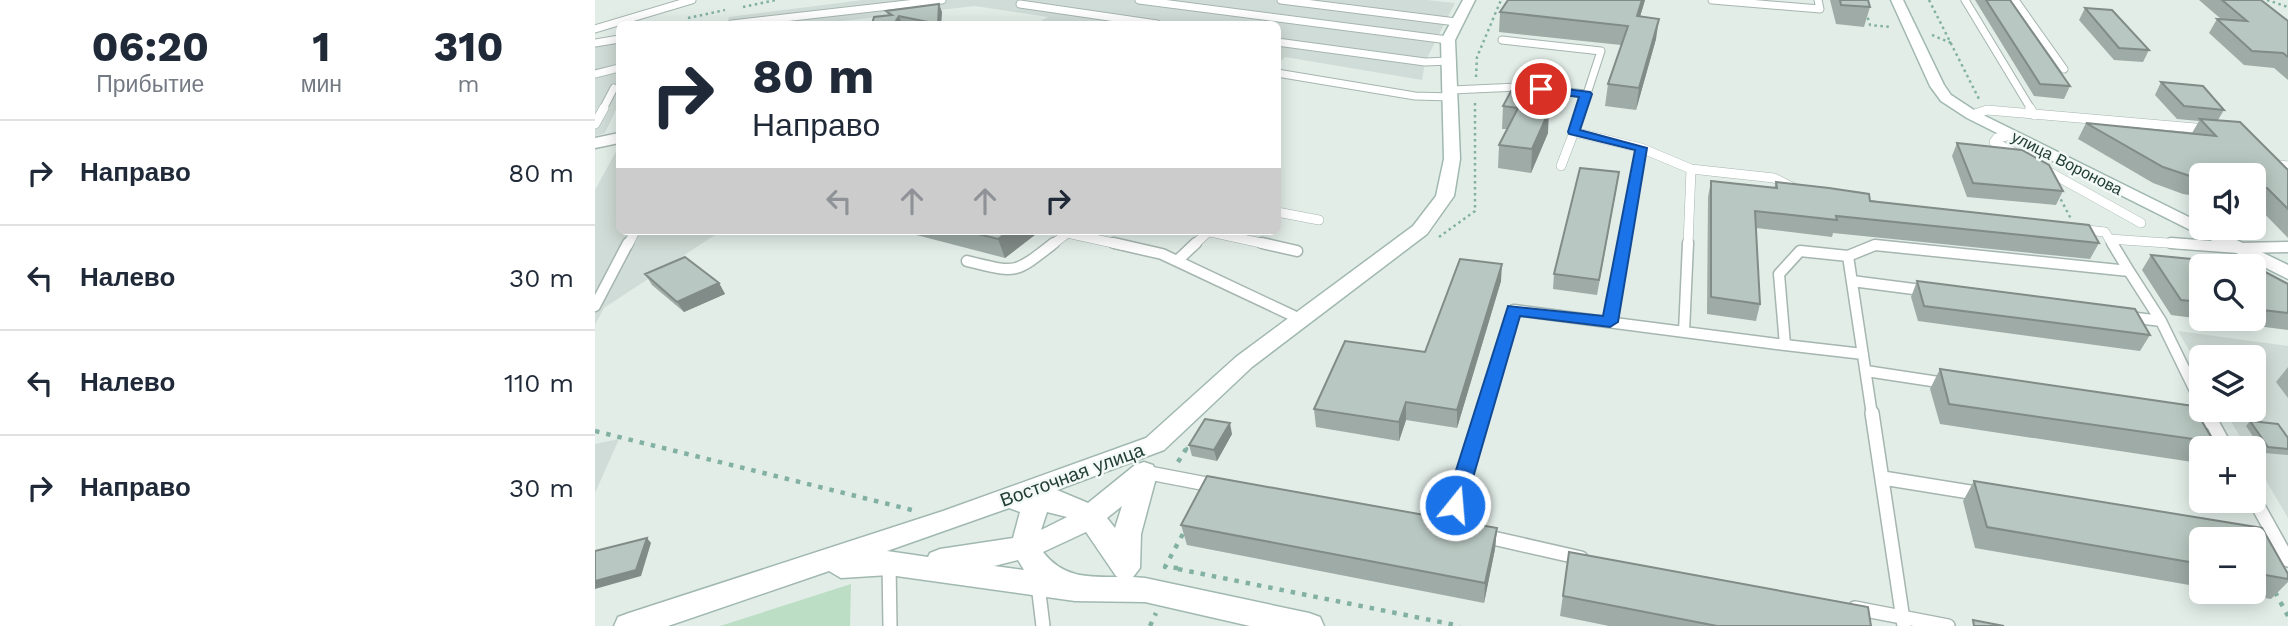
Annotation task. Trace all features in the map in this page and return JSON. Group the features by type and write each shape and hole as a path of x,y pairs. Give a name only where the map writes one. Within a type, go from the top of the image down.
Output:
{"street":[{"path":"1448,40 1469,0"},
{"name":"улица Воронова","path":"1897,0 1937,86 1946,98 1972,115 2288,273"},
{"name":"Восточная улица","path":"629,626 950,519 1155,444 1244,362 1420,230 1445,196 1452,159 1452,94 1448,40"},
{"path":"595,144 616,139"},
{"path":"1124,565 1128,534 1144,472 1155,444"},
{"path":"791,573 858,563 978,558 1027,548 1056,537 1090,516 1144,472"},
{"path":"1069,476 1041,500 1028,518 1025,534 1027,548 1034,564 1046,576 1075,589"},
{"path":"950,519 1006,503 1041,500 1069,504 1090,516 1107,536 1134,583 1145,590"},
{"path":"896,563 1038,585 1075,589 1145,590 1308,626"}],"lane":[{"path":"622,21 692,0"},
{"path":"758,21 941,0"},
{"path":"1139,0 1448,40"},
{"path":"1282,0 1456,22"},
{"path":"1712,0 1820,9 1818,0"},
{"path":"1965,0 2034,115"},
{"path":"2015,0 2064,69"},
{"path":"1020,4 1136,21"},
{"path":"595,29 616,23"},
{"path":"595,43 616,40"},
{"path":"1502,40 1601,51 1561,166"},
{"path":"1281,43 1425,62 1450,61"},
{"path":"595,74 616,69"},
{"path":"1281,74 1415,96 1518,86 1586,94"},
{"path":"595,124 614,88"},
{"path":"1972,115 1987,110 2212,130"},
{"path":"1574,132 1641,148 1691,169 1774,178 1806,194"},
{"path":"2012,135 1997,138 1994,142 2141,223"},
{"path":"1610,322 1641,148"},
{"path":"2265,156 2284,169"},
{"path":"1684,332 1691,169"},
{"path":"1281,213 1319,220"},
{"path":"2062,227 2105,232 2161,321 2189,378"},
{"path":"595,306 633,235"},
{"path":"967,261 1010,271 1026,265 1064,235"},
{"path":"1081,235 1178,260 1300,319"},
{"path":"1178,260 1203,235"},
{"path":"1225,235 1297,251"},
{"path":"2109,239 2238,248 2288,247"},
{"path":"1785,345 1779,274 1800,251 1848,256 1874,245 2129,271"},
{"path":"1848,256 1903,622"},
{"path":"1852,281 1946,293"},
{"path":"1597,561 1454,530 1514,310 1863,354"},
{"path":"2120,316 2161,321"},
{"path":"1865,371 1962,385"},
{"path":"2183,418 2189,418"},
{"path":"1144,472 1237,490"},
{"path":"1883,478 1992,496"},
{"path":"2262,513 2288,560"},
{"path":"2266,540 2278,542"},
{"path":"890,626 896,563"},
{"path":"1038,585 1043,626"},
{"path":"1838,605 1903,622 1948,626"}],"path":[{"path":"682,19 776,0"},
{"path":"2267,0 2288,7"},
{"path":"2057,193 2076,229"},
{"path":"595,430 923,513"},
{"path":"1155,444 1186,449 1178,462 1189,464"},
{"path":"1178,568 1165,567 1191,520"},
{"path":"2270,582 2288,616"}],"shaded area":[{"path":"863,0 1427,0 1455,3 1425,62 1422,80 1285,57 1281,61 1281,21 1041,21 1048,17 975,6 842,21 727,21 729,17"},
{"path":"616,42 616,109 605,133 595,136 595,45"},
{"path":"616,152 616,235 715,235 604,308 595,325 595,190"},
{"path":"2178,331 2288,346 2288,518 2266,480 2266,436 2240,436 2231,422 2266,422 2266,345 2189,345 2189,350"},
{"path":"619,439 595,493 595,444"}],"green space":[{"path":"851,584 850,626 720,626"}],"building":[{"path":"1508,0 1642,0 1637,16 1659,19 1639,88 1608,84 1628,26 1500,12"},
{"path":"1840,0 1868,0 1870,7 1841,5"},
{"path":"1986,0 2010,0 2070,86 2040,84"},
{"path":"2222,0 2261,0 2288,21 2288,57 2283,53 2252,51 2217,19 2247,21"},
{"path":"939,4 938,21 899,16 896,21 873,21 874,17 892,15 886,11"},
{"path":"2085,8 2112,10 2149,50 2119,48"},
{"path":"1521,73 1551,77 1536,109 1549,111 1532,149 1499,145 1518,108 1503,106"},
{"path":"2161,82 2203,86 2224,110 2184,106"},
{"path":"2200,119 2240,122 2288,170 2288,209 2266,188 2266,163 2189,163 2189,176 2163,167 2086,123 2216,136"},
{"path":"1957,143 2022,150 2049,165 2063,191 1973,183"},
{"path":"1580,168 1619,172 1599,280 1554,274"},
{"path":"1711,181 1777,188 1776,182 1829,188 1869,194 1870,201 2089,225 2099,243 1836,216 1837,220 1755,211 1760,304 1711,297"},
{"path":"982,235 1004,235 998,239"},
{"path":"2151,255 2189,259 2189,301 2181,300"},
{"path":"685,257 719,283 677,302 645,274"},
{"path":"1460,259 1502,264 1457,410 1406,402 1399,422 1314,409 1345,341 1425,352"},
{"path":"2266,272 2288,284 2288,313 2266,310"},
{"path":"1917,281 2135,309 2150,335 1924,306"},
{"path":"1940,369 2189,405 2189,422 2202,422 2210,436 2189,436 2189,438 1949,404"},
{"path":"1205,419 1230,423 1214,450 1189,445"},
{"path":"2251,422 2278,424 2288,438 2288,449 2268,447 2266,436 2260,436"},
{"path":"1207,476 1497,528 1485,583 1181,525"},
{"path":"1974,481 2256,527 2189,527 2189,562 1987,527"},
{"path":"2266,535 2288,574 2288,579 2266,575"},
{"path":"647,538 636,570 595,581 595,551"},
{"path":"1569,552 1868,607 1871,626 1717,626 1563,596"},
{"path":"1973,620 2004,626 1974,626"}],"route":[{"path":"1455,505 1514,310 1610,322 1641,148 1574,132 1586,94 1541,89"}]}
